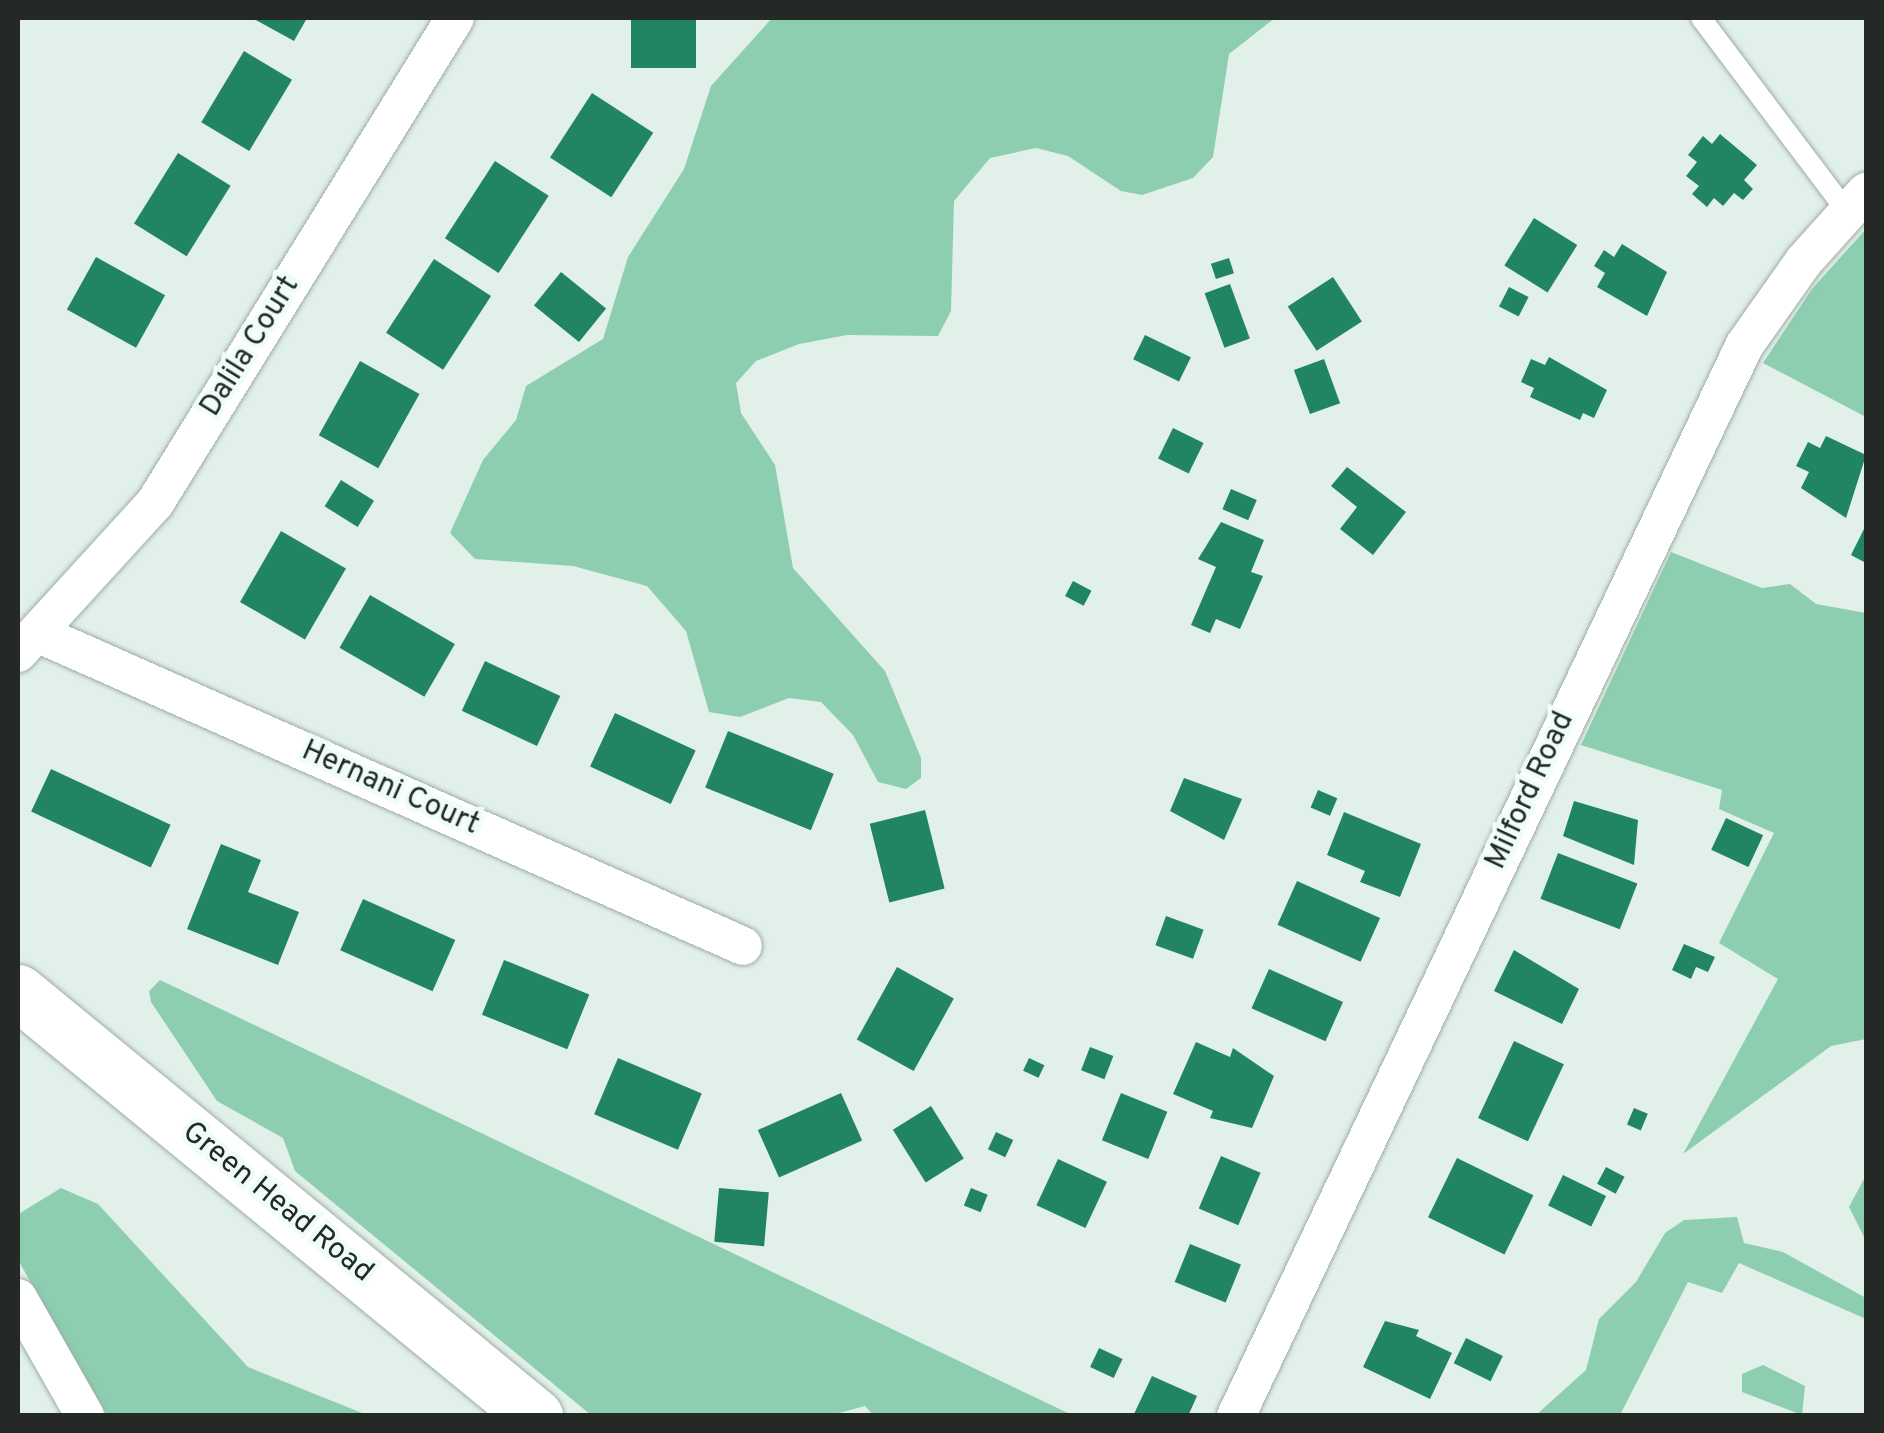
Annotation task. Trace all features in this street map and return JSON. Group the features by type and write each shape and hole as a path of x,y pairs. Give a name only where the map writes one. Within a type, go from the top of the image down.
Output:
{"street":[{"name":"Dalila Court","path":"27,643 154,503 455,18"},
{"name":"Milford Road","path":"1236,1416 1731,371 1775,299 1857,202"},
{"name":"Hernani Court","path":"27,643 743,946"},
{"name":"Green Head Road","path":"18,992 536,1416"},
{"path":"18,1298 85,1416"}],"lane":[{"path":"1701,18 1857,202"}],"green space":[{"path":"772,18 1275,18 1229,54 1213,157 1193,178 1142,195 1121,191 1068,156 1036,148 990,158 954,201 951,311 938,336 847,335 799,344 756,361 736,383 741,413 775,465 793,568 885,671 921,758 921,778 906,789 878,782 853,735 821,702 789,698 740,717 709,712 686,631 647,586 573,566 475,559 450,533 483,460 516,420 526,386 603,339 628,257 684,169 711,86"},
{"path":"1866,229 1866,417 1763,363 1812,289"},
{"path":"1671,552 1762,588 1790,584 1816,604 1866,613 1866,1039 1831,1046 1683,1154 1778,979 1719,943 1774,833 1719,809 1722,790 1581,745"},
{"path":"160,980 1072,1415 874,1416 865,1406 828,1416 591,1415 295,1171 283,1138 217,1101 151,1002 149,991"},
{"path":"1866,1128 1866,1241 1849,1207 1865,1177"},
{"path":"61,1188 98,1204 248,1367 367,1415 107,1415 18,1260 20,1213"},
{"path":"1737,1217 1744,1243 1783,1252 1866,1298 1866,1319 1739,1263 1722,1293 1688,1282 1620,1415 1536,1415 1586,1370 1599,1319 1636,1282 1665,1233 1684,1220"},
{"path":"1763,1365 1805,1386 1802,1415 1742,1392 1742,1374"}],"building":[{"path":"252,18 307,18 294,41"},
{"path":"631,18 696,18 696,68 631,68"},
{"path":"244,51 292,80 249,151 201,122"},
{"path":"592,93 653,133 611,197 550,158"},
{"path":"1720,134 1757,165 1744,180 1753,189 1743,200 1734,193 1723,206 1714,198 1707,207 1692,194 1699,186 1686,176 1697,162 1688,155 1703,136 1712,144"},
{"path":"178,153 231,186 187,256 134,223"},
{"path":"495,161 549,196 499,273 445,238"},
{"path":"1534,218 1577,245 1548,293 1504,265"},
{"path":"1622,244 1667,272 1647,316 1597,287 1605,273 1594,266 1604,250 1614,257"},
{"path":"96,257 165,295 136,348 67,309"},
{"path":"1229,258 1234,273 1216,279 1211,264"},
{"path":"434,259 491,296 443,370 386,333"},
{"path":"561,272 606,309 579,342 534,305"},
{"path":"1333,277 1362,321 1317,351 1288,306"},
{"path":"1230,284 1250,339 1224,348 1205,293"},
{"path":"1509,287 1529,297 1519,317 1499,307"},
{"path":"1145,335 1191,357 1179,382 1133,359"},
{"path":"1549,357 1607,390 1594,418 1583,413 1580,420 1530,397 1534,388 1521,382 1531,359 1545,365"},
{"path":"1324,359 1340,403 1310,414 1294,370"},
{"path":"360,361 419,394 378,468 319,435"},
{"path":"1173,428 1204,443 1189,473 1158,459"},
{"path":"1826,436 1866,455 1846,518 1801,488 1809,472 1796,466 1808,442 1820,448"},
{"path":"1347,467 1406,512 1373,555 1340,529 1357,507 1331,486"},
{"path":"341,480 374,501 358,527 325,506"},
{"path":"1231,489 1257,500 1248,520 1222,509"},
{"path":"1221,522 1264,540 1251,572 1263,576 1240,629 1216,619 1210,633 1191,625 1216,567 1198,559"},
{"path":"281,531 346,568 305,640 240,602"},
{"path":"1866,531 1866,563 1851,555"},
{"path":"1073,581 1092,591 1084,606 1065,596"},
{"path":"370,595 455,644 424,697 340,648"},
{"path":"485,661 560,696 537,746 462,711"},
{"path":"615,713 696,751 671,804 590,766"},
{"path":"728,731 834,774 811,830 705,788"},
{"path":"51,769 171,825 151,867 31,812"},
{"path":"1184,778 1242,799 1224,840 1170,811"},
{"path":"1318,790 1337,798 1330,816 1311,807"},
{"path":"1574,801 1638,820 1634,865 1563,836"},
{"path":"925,810 945,889 889,902 870,824"},
{"path":"1344,812 1421,844 1400,897 1360,882 1365,871 1327,855"},
{"path":"1726,818 1763,835 1748,867 1711,850"},
{"path":"221,844 261,860 248,892 299,912 278,965 187,929"},
{"path":"1558,853 1637,883 1620,929 1540,899"},
{"path":"1297,881 1380,918 1361,962 1277,925"},
{"path":"363,899 455,940 432,991 340,950"},
{"path":"1166,916 1204,930 1193,959 1155,945"},
{"path":"1684,944 1715,957 1708,972 1696,967 1691,979 1672,970"},
{"path":"1514,950 1579,989 1562,1024 1494,991"},
{"path":"504,960 589,994 567,1049 482,1015"},
{"path":"897,967 954,999 914,1071 857,1040"},
{"path":"1269,969 1343,1002 1326,1041 1252,1008"},
{"path":"1514,1041 1564,1064 1528,1141 1478,1118"},
{"path":"1196,1042 1230,1057 1233,1048 1274,1076 1252,1128 1210,1118 1213,1111 1173,1094"},
{"path":"1090,1047 1113,1056 1104,1079 1081,1070"},
{"path":"618,1058 702,1094 678,1150 594,1114"},
{"path":"1029,1058 1044,1065 1038,1078 1023,1071"},
{"path":"841,1093 862,1141 779,1178 758,1130"},
{"path":"1121,1093 1167,1112 1148,1159 1102,1140"},
{"path":"931,1106 964,1159 926,1182 893,1130"},
{"path":"1634,1108 1648,1114 1641,1130 1627,1125"},
{"path":"996,1132 1013,1140 1005,1157 988,1149"},
{"path":"1221,1156 1261,1173 1238,1225 1199,1208"},
{"path":"1457,1158 1533,1195 1504,1255 1428,1217"},
{"path":"1058,1159 1107,1182 1085,1228 1036,1205"},
{"path":"1606,1167 1625,1177 1616,1194 1597,1184"},
{"path":"1563,1175 1606,1196 1591,1227 1548,1206"},
{"path":"719,1188 769,1192 764,1246 714,1242"},
{"path":"971,1188 988,1195 981,1212 964,1206"},
{"path":"1190,1244 1241,1265 1226,1303 1175,1282"},
{"path":"1385,1321 1419,1330 1416,1336 1452,1353 1430,1399 1363,1367"},
{"path":"1466,1338 1503,1356 1491,1381 1454,1363"},
{"path":"1099,1348 1123,1359 1114,1378 1090,1367"},
{"path":"1152,1376 1197,1396 1188,1416 1133,1416"}]}
